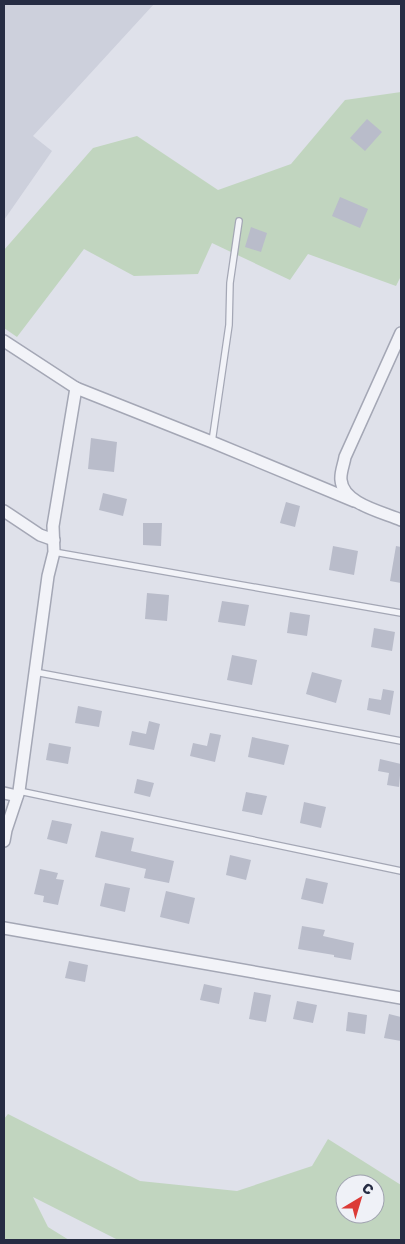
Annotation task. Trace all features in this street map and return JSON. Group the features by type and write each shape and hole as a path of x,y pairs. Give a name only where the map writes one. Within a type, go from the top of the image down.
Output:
{"street":[{"path":"354,501 343,490 340,479 345,457 401,333"},
{"path":"4,341 76,388 401,520"},
{"path":"4,840 18,793 48,576 54,546 53,526 76,388"},
{"path":"4,511 54,546"},
{"path":"4,793 18,793"},
{"path":"4,928 401,998"}],"lane":[{"path":"212,442 229,326 230,283 238,221"},
{"path":"54,546 401,612"},
{"path":"35,672 401,741"},
{"path":"18,793 401,872"}],"shaded area":[{"path":"4,4 154,4 33,136 52,151 4,220"}],"green space":[{"path":"401,92 401,276 396,286 308,254 290,280 212,243 198,274 134,276 84,249 17,337 4,328 4,250 93,148 137,136 218,190 291,164 345,100"},
{"path":"8,1114 140,1181 237,1191 312,1166 328,1139 384,1174 335,1174 335,1224 385,1224 385,1175 401,1185 401,1240 118,1240 33,1197 48,1227 69,1240 4,1240 4,1119"}],"building":[{"path":"367,119 382,132 365,151 350,138"},
{"path":"340,197 368,209 360,228 332,216"},
{"path":"251,227 267,233 261,252 245,247"},
{"path":"91,438 117,442 114,472 88,469"},
{"path":"103,493 127,499 123,516 99,510"},
{"path":"286,502 300,506 295,527 280,523"},
{"path":"143,523 162,523 161,546 143,545"},
{"path":"333,546 358,551 354,575 329,570"},
{"path":"396,546 401,547 401,583 390,581"},
{"path":"147,593 169,595 167,621 145,619"},
{"path":"222,601 249,605 245,626 218,622"},
{"path":"290,612 310,615 307,636 287,633"},
{"path":"374,628 395,632 392,651 371,647"},
{"path":"232,655 257,660 252,685 227,680"},
{"path":"312,672 342,680 336,703 306,694"},
{"path":"383,689 394,691 390,715 367,710 369,698 381,700"},
{"path":"78,706 102,711 99,727 75,723"},
{"path":"149,721 160,724 154,750 129,745 132,731 146,734"},
{"path":"210,733 221,735 215,762 190,756 193,743 207,746"},
{"path":"252,737 289,745 284,765 248,757"},
{"path":"49,743 71,747 68,764 46,760"},
{"path":"380,759 401,764 399,787 387,785 389,773 378,771"},
{"path":"137,779 154,783 150,797 134,793"},
{"path":"246,792 267,796 262,815 242,811"},
{"path":"304,802 326,807 321,828 300,823"},
{"path":"52,820 72,824 67,844 47,839"},
{"path":"101,831 134,838 131,851 174,861 169,883 144,878 146,869 95,857"},
{"path":"230,855 251,860 246,880 226,875"},
{"path":"40,869 58,873 56,879 64,880 58,905 43,902 44,896 34,894"},
{"path":"306,878 328,883 323,904 301,899"},
{"path":"105,883 130,888 125,912 100,906"},
{"path":"166,891 195,898 189,924 160,917"},
{"path":"302,926 325,930 323,936 354,943 351,960 298,949"},
{"path":"69,961 88,965 85,982 65,978"},
{"path":"204,984 222,988 219,1004 200,1000"},
{"path":"254,992 271,995 266,1022 249,1019"},
{"path":"297,1001 317,1005 313,1023 293,1019"},
{"path":"348,1012 367,1015 365,1034 346,1031"},
{"path":"389,1014 401,1017 401,1041 384,1038"}]}
